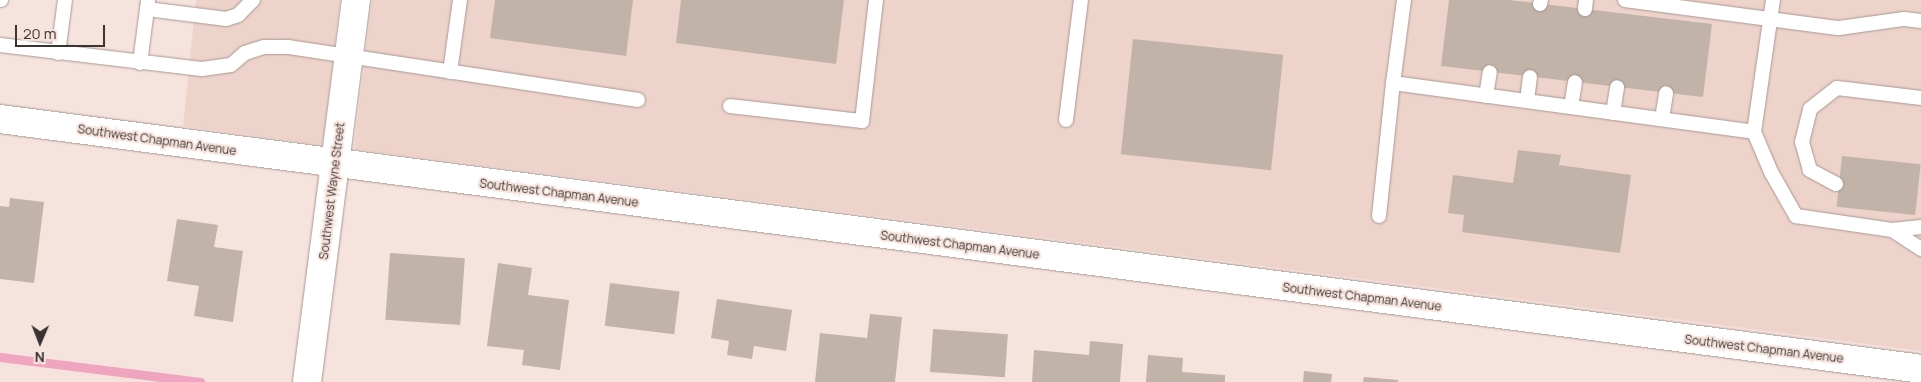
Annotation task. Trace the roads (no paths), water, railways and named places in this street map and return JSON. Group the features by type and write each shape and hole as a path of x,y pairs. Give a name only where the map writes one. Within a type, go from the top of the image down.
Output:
{"street":[{"name":"Southwest Wayne Street","path":"307,382 356,0"},
{"name":"Southwest Chapman Avenue","path":"0,119 1921,369"}],"lane":[{"path":"58,53 65,0"},
{"path":"140,63 148,5 226,19 238,15 253,0"},
{"path":"450,72 460,0"},
{"path":"730,106 862,121 876,0"},
{"path":"1066,120 1081,0"},
{"path":"1379,216 1392,83 1404,0"},
{"path":"1772,0 1754,132 1771,172 1796,216 1892,230 1921,227"},
{"path":"1627,5 1677,14 1770,20 1839,28 1904,19 1921,22"},
{"path":"0,45 202,69 231,65 246,53 264,47 349,56 638,100"},
{"path":"1486,96 1490,72"},
{"path":"1527,101 1530,77"},
{"path":"1571,107 1575,82"},
{"path":"1392,83 1754,132"},
{"path":"1613,113 1617,87"},
{"path":"1836,184 1810,170 1802,142 1810,109 1837,88 1921,98"},
{"path":"1662,119 1666,93"},
{"path":"1892,230 1921,249"}],"waterway":[{"path":"0,357 200,382"}]}
